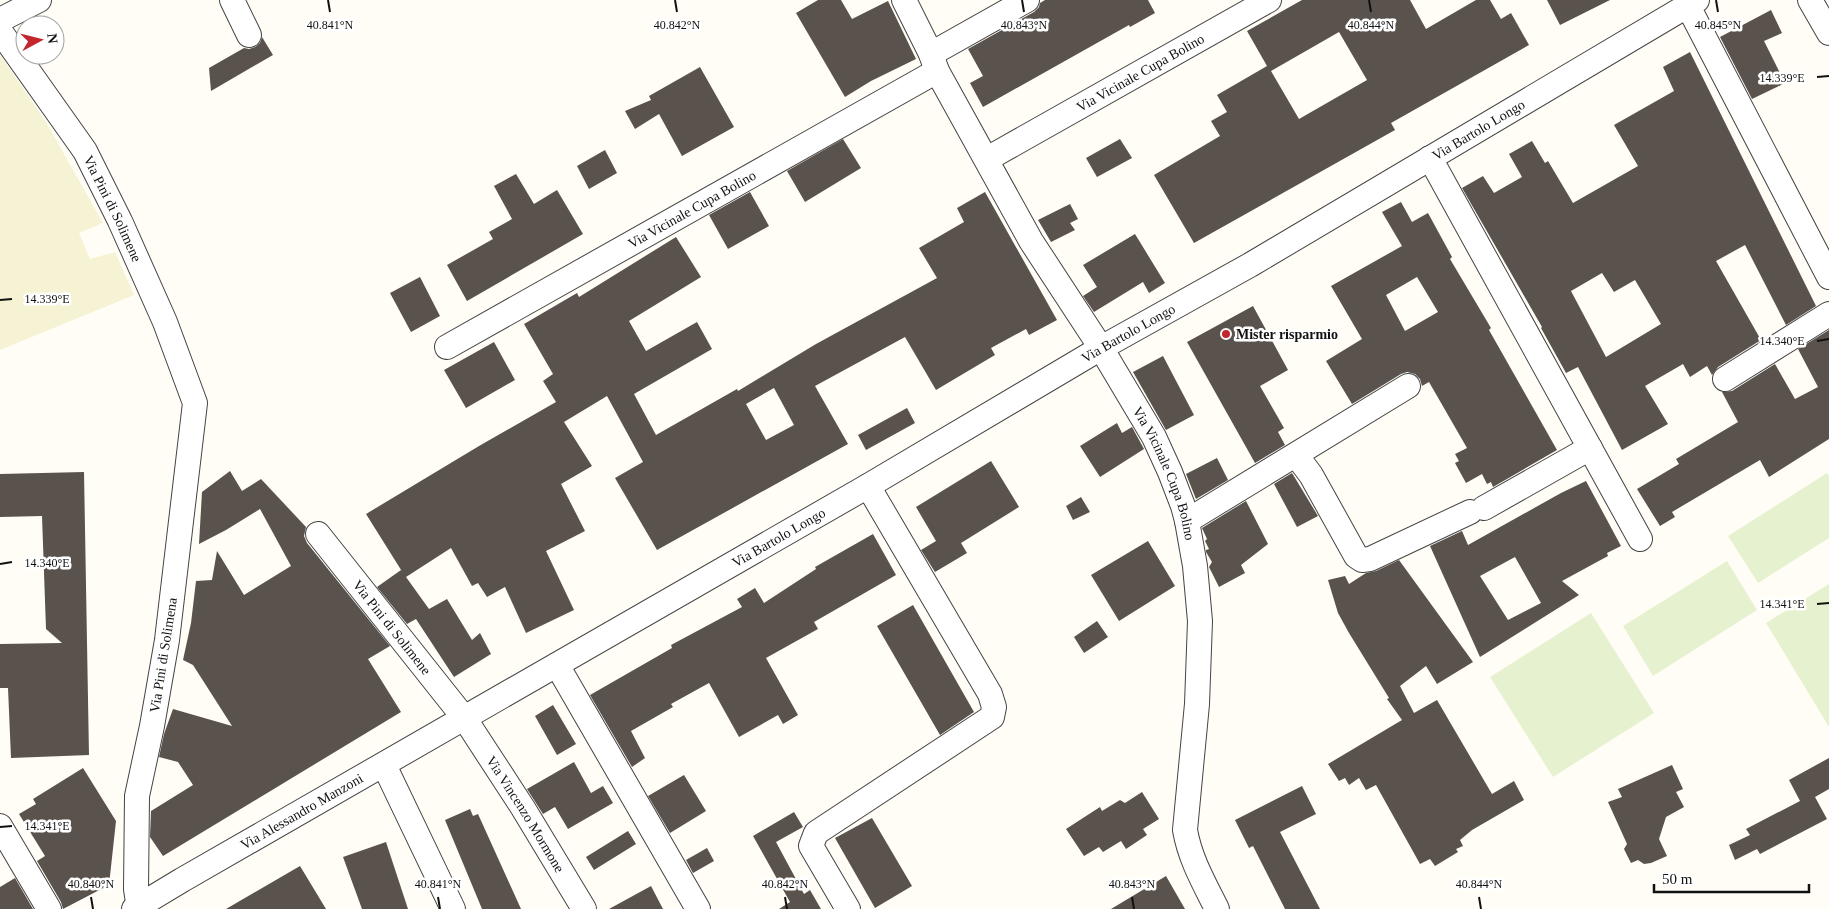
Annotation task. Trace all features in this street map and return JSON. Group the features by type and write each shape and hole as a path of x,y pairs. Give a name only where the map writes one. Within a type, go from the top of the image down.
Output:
{"street":[{"path":"0,20 39,0"},
{"path":"232,0 249,35"},
{"path":"934,63 1027,0"},
{"name":"Via Vicinale Cupa Bolino","path":"987,159 1269,0"},
{"path":"1810,0 1829,33"},
{"name":"Via Vicinale Cupa Bolino","path":"911,2 934,63 1031,241 1101,348 1154,437 1170,472 1188,521 1195,566 1200,621 1197,704 1185,830 1188,847 1199,875 1217,909"},
{"path":"1692,3 1829,277"},
{"name":"Via Bartolo Longo","path":"465,719 868,486 1101,348 1250,265 1692,3"},
{"name":"Via Pini di Solimene","path":"0,31 85,151 120,221 165,322 195,403"},
{"name":"Via Vicinale Cupa Bolino","path":"447,347 934,63"},
{"path":"1430,158 1640,539"},
{"path":"1725,379 1829,314"},
{"path":"1188,521 1408,386"},
{"name":"Via Pini di Solimena","path":"137,908 137,796 152,726 166,640 195,403"},
{"path":"1296,455 1311,475 1356,556 1362,560 1370,559 1477,510 1590,448"},
{"path":"848,909 811,846 816,833 992,717 994,707 990,694 868,486"},
{"name":"Via Pini di Solimene","path":"318,534 465,719"},
{"path":"557,665 698,909"},
{"name":"Via Alessandro Manzoni","path":"137,908 191,875 465,719"},
{"name":"Via Vincenzo Mormone","path":"465,719 584,909"},
{"path":"384,764 453,909"},
{"path":"0,826 49,909"}],"shaded area":[{"path":"0,55 46,122 103,223 79,233 90,259 115,252 134,295 0,350"}],"green space":[{"path":"1827,473 1829,476 1829,538 1758,583 1728,536"},
{"path":"1727,561 1757,610 1653,676 1623,626"},
{"path":"1829,584 1829,727 1766,623"},
{"path":"1591,613 1654,713 1553,777 1490,677"}],"building":[{"path":"818,0 841,0 852,19 888,1 916,59 871,81 845,97 796,13"},
{"path":"1045,0 1148,0 1155,13 1130,27 1129,25 983,107 970,83 983,76 968,49 1034,12 1040,3"},
{"path":"1302,0 1410,0 1426,29 1476,0 1490,0 1501,19 1511,13 1529,45 1391,123 1395,130 1194,243 1154,175 1220,136 1211,121 1227,112 1217,95 1267,66 1247,31","holes":["1339,32 1367,80 1299,119 1271,71"]},
{"path":"1547,0 1610,0 1560,25"},
{"path":"1771,10 1782,33 1764,41 1785,83 1752,99 1720,37"},
{"path":"262,37 273,55 211,91 209,68 244,48 255,47 260,43"},
{"path":"1690,52 1816,306 1786,325 1745,245 1716,261 1761,340 1718,367 1712,375 1707,366 1690,377 1683,364 1645,386 1668,424 1622,450 1578,367 1566,373 1542,327 1462,188 1483,176 1494,193 1522,177 1509,154 1532,141 1545,163 1548,161 1573,203 1638,166 1614,125 1674,91 1663,67","holes":["1602,273 1614,292 1635,280 1661,324 1606,357 1571,291"]},
{"path":"700,67 734,127 682,156 659,114 635,129 625,111 651,100 649,96"},
{"path":"843,139 861,168 805,202 787,171"},
{"path":"1120,139 1132,158 1097,177 1086,158"},
{"path":"605,150 617,173 589,189 577,166"},
{"path":"516,174 534,204 557,190 583,234 467,301 447,265 493,239 489,232 512,219 494,186"},
{"path":"750,192 769,226 728,249 709,215"},
{"path":"985,192 1057,320 1029,335 1026,329 991,348 995,355 936,390 905,337 815,386 848,444 657,550 615,478 643,462 607,396 564,422 592,466 561,484 585,531 546,551 574,610 526,633 505,587 487,597 478,583 472,586 451,548 406,577 429,609 447,599 472,640 480,633 491,654 454,677 416,619 407,624 377,587 401,570 403,573 366,514 556,402 543,381 553,374 524,324 577,293 579,297 676,237 701,277 629,321 646,351 697,322 712,349 634,394 656,435 737,389 738,391 816,344 937,278 919,248 964,222 957,208","holes":["774,388 794,425 766,440 746,404"]},
{"path":"1401,202 1412,222 1428,213 1452,257 1450,259 1491,328 1489,330 1557,450 1493,487 1491,482 1487,484 1482,474 1466,483 1455,463 1459,461 1455,454 1467,448 1429,382 1422,386 1420,379 1415,374 1407,372 1352,404 1326,361 1362,339 1331,286 1402,246 1382,212","holes":["1417,277 1438,312 1405,331 1386,295"]},
{"path":"1070,204 1078,219 1070,223 1075,230 1051,242 1038,220"},
{"path":"1135,234 1165,283 1149,293 1143,282 1094,312 1083,296 1097,287 1083,265"},
{"path":"420,277 440,316 411,332 390,293"},
{"path":"1253,306 1288,370 1260,386 1284,428 1278,432 1285,445 1255,463 1187,342"},
{"path":"1829,330 1829,439 1769,477 1760,460 1672,512 1675,517 1660,526 1637,489 1679,464 1676,459 1738,422 1722,392 1732,391 1775,364 1795,399 1818,387 1798,349"},
{"path":"494,342 515,380 466,408 444,370"},
{"path":"1163,356 1194,415 1166,430 1133,372"},
{"path":"907,408 915,423 866,450 858,435"},
{"path":"1117,423 1122,433 1132,427 1144,449 1100,477 1080,446"},
{"path":"1217,458 1228,480 1196,499 1186,474"},
{"path":"991,461 1019,507 961,543 967,553 935,572 921,550 936,541 916,507"},
{"path":"230,471 242,491 261,479 306,527 304,536 307,543 390,646 368,659 401,712 163,856 150,837 151,811 193,785 178,762 159,757 164,734 173,709 232,726 193,665 183,660 191,623 196,581 212,580 217,551 244,595 291,566 260,509 199,544 202,492"},
{"path":"84,472 89,755 11,758 8,688 0,688 0,644 62,643 46,629 42,516 0,517 0,474"},
{"path":"1292,473 1318,516 1297,527 1274,484"},
{"path":"1586,481 1621,546 1607,553 1608,556 1562,581 1579,595 1480,657 1430,546 1462,531 1468,545","holes":["1515,557 1541,603 1508,620 1480,576"]},
{"path":"1081,497 1090,512 1073,520 1066,506"},
{"path":"1246,501 1268,544 1241,565 1245,573 1219,587 1209,567 1212,562 1206,552 1209,549 1202,528"},
{"path":"873,534 896,575 814,622 818,629 766,658 798,715 783,724 778,715 739,737 709,683 671,704 673,707 631,731 645,758 632,767 590,695 672,648 671,645 742,607 737,599 755,588 764,603 816,569 815,567"},
{"path":"1148,541 1175,586 1119,621 1091,575"},
{"path":"1399,560 1473,662 1437,684 1426,666 1400,686 1414,713 1437,700 1492,794 1514,781 1524,800 1472,830 1460,840 1463,846 1456,849 1458,852 1435,866 1430,859 1420,864 1376,785 1366,790 1359,778 1349,785 1345,778 1339,781 1328,764 1402,720 1387,699 1389,698 1338,613 1328,580 1345,576 1349,584 1366,573 1376,571"},
{"path":"913,605 974,712 940,735 877,626"},
{"path":"1097,621 1108,637 1084,653 1074,637"},
{"path":"553,705 576,744 557,755 535,716"},
{"path":"1829,758 1829,789 1815,797 1827,819 1760,854 1757,849 1735,860 1729,845 1750,835 1746,829 1800,801 1789,780"},
{"path":"574,762 591,793 603,786 613,803 568,829 555,807 543,814 527,789"},
{"path":"1672,765 1683,789 1676,792 1684,807 1666,817 1659,839 1667,856 1651,863 1644,864 1638,860 1631,863 1624,849 1627,844 1608,802 1622,797 1618,789"},
{"path":"83,768 116,821 109,885 63,909 61,902 37,861 45,856 19,814 36,804 33,799"},
{"path":"684,775 706,811 670,833 648,796"},
{"path":"1302,786 1316,814 1280,832 1320,909 1285,909 1253,846 1249,848 1235,820"},
{"path":"1142,792 1159,819 1143,829 1147,835 1126,849 1121,841 1103,852 1099,847 1084,856 1066,829 1100,807 1102,811 1120,800 1125,803"},
{"path":"470,809 473,816 478,814 521,909 482,909 445,820"},
{"path":"794,812 803,827 776,842 804,894 810,890 821,909 779,909 790,902 753,836"},
{"path":"872,818 912,886 875,908 835,838"},
{"path":"628,831 636,844 594,870 586,857"},
{"path":"386,842 408,909 362,909 343,857"},
{"path":"707,848 714,861 693,873 686,860"},
{"path":"300,866 326,909 226,909"},
{"path":"1166,876 1185,909 1111,909"},
{"path":"15,878 33,909 0,909 0,887"},
{"path":"651,886 663,909 609,909"}],"place":[{"name":"Mister risparmio","path":"1226,334"}]}
